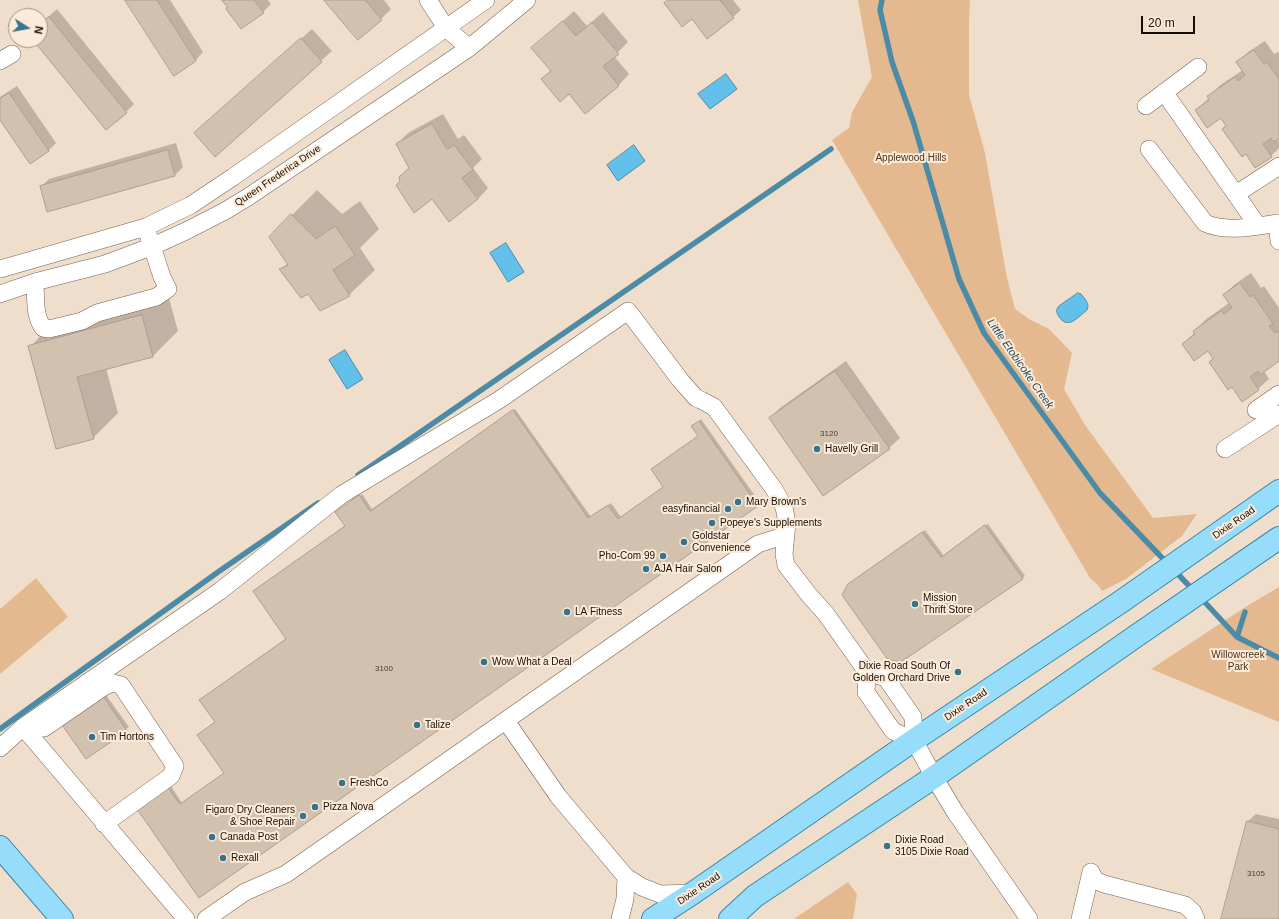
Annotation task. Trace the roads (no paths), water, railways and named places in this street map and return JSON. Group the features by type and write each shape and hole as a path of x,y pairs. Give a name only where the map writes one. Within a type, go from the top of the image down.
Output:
{"main road":[{"name":"Dixie Road","path":"653,919 914,740 1122,601 1279,491"},
{"path":"730,919 756,896 934,777 1279,538"},
{"path":"0,848 62,919"}],"street":[{"path":"428,0 446,28 469,48"},
{"path":"0,269 146,227 191,205 486,0"},
{"name":"Queen Frederica Drive","path":"0,294 34,282 105,264 186,232 225,211 469,48 527,0"},
{"path":"1146,106 1198,67"},
{"path":"1164,92 1258,226"},
{"path":"1149,149 1205,223 1223,228 1278,223 1279,240"},
{"path":"1236,194 1279,166"},
{"path":"34,282 37,315 43,328 49,329 82,320 97,313 156,297 168,289 162,277 146,227"},
{"path":"0,748 23,728 220,592 341,495 499,400 628,311 696,398 714,407 774,489 784,507 787,523 784,554 786,565 809,596 826,614 867,672 886,678 913,717 914,740 934,777 955,812 1030,919"},
{"path":"1256,410 1279,394"},
{"path":"1225,449 1279,414"},
{"path":"206,919 245,892 286,874 758,544 786,535"},
{"path":"867,672 866,692 893,731 914,740"},
{"path":"23,728 44,728 105,686 114,683 121,685 175,766 172,776 104,824"},
{"path":"506,720 558,796 626,877 642,887 660,894 693,893"},
{"path":"23,728 76,788 104,824 186,919"},
{"path":"1080,919 1090,872 1095,880 1104,884 1184,905 1193,912 1196,919"},
{"path":"620,919 625,899 626,877"},
{"path":"747,919 756,896"}],"water":[{"path":"726,74 737,89 710,109 698,94"},
{"path":"634,145 645,161 618,181 607,165"},
{"path":"506,243 524,272 508,282 490,253"},
{"path":"1078,293 1081,294 1087,302 1087,310 1072,322 1068,323 1061,320 1057,311 1059,306"},
{"path":"345,350 363,379 347,389 329,360"}],"waterway":[{"name":"Little Etobicoke Creek","path":"882,0 880,10 892,62 913,121 959,279 984,333 1100,493 1168,564"},
{"path":"358,475 831,149"},
{"path":"0,729 218,572 318,503"},
{"name":"Little Etobicoke Creek","path":"1174,570 1194,591"},
{"name":"Little Etobicoke Creek","path":"1200,597 1237,637 1279,658"},
{"path":"1237,637 1245,612"}],"place":[{"name":"Havelly Grill","path":"817,449"},
{"name":"Mary Brown's","path":"738,502"},
{"name":"easyfinancial","path":"728,509"},
{"name":"Popeye's Supplements","path":"712,523"},
{"name":"Goldstar Convenience","path":"684,542"},
{"name":"Pho-Com 99","path":"663,556"},
{"name":"AJA Hair Salon","path":"646,569"},
{"name":"Mission Thrift Store","path":"915,604"},
{"name":"LA Fitness","path":"567,612"},
{"name":"Wow What a Deal","path":"484,662"},
{"name":"Dixie Road South Of Golden Orchard Drive","path":"958,672"},
{"name":"Talize","path":"417,725"},
{"name":"Tim Hortons","path":"92,737"},
{"name":"FreshCo","path":"342,783"},
{"name":"Pizza Nova","path":"315,807"},
{"name":"Figaro Dry Cleaners & Shoe Repair","path":"303,816"},
{"name":"Canada Post","path":"212,837"},
{"name":"Dixie Road 3105 Dixie Road","path":"887,846"},
{"name":"Rexall","path":"223,858"}],"park label":[{"name":"Applewood Hills","path":"911,158"},
{"name":"Willowcreek Park","path":"1238,660"}]}
